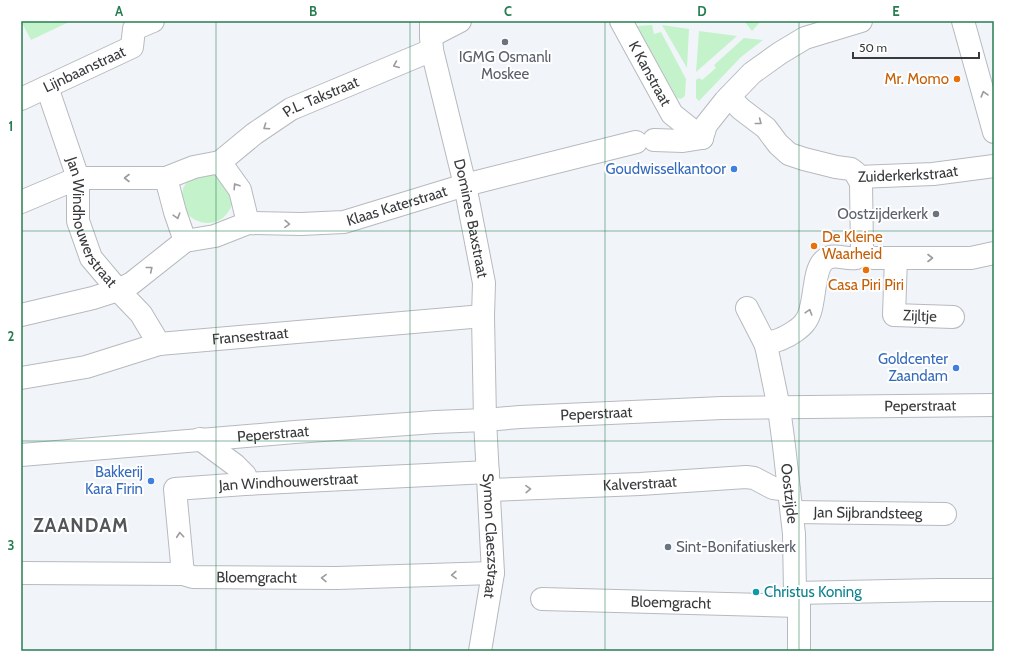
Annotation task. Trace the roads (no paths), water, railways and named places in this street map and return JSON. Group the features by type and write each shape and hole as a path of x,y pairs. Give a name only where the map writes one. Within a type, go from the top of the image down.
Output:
{"street":[{"name":"P.L. Takstraat","path":"220,162 254,134 291,110 460,21"},
{"name":"K Kanstraat","path":"621,21 672,114 702,138"},
{"path":"702,138 706,125 725,101 752,73 780,53 805,38 861,21"},
{"path":"963,21 994,132"},
{"name":"Lijnbaanstraat","path":"21,98 132,47 139,24"},
{"name":"Dominee Baxstraat","path":"431,36 465,185 484,283 483,316 485,420"},
{"name":"Jan Windhouwerstraat","path":"47,87 78,178 78,221 90,258 141,314 159,344"},
{"name":"Zuiderkerkstraat","path":"729,97 741,109 766,128 778,144 789,154 852,170 856,172 858,177 933,174 994,166"},
{"name":"Klaas Katerstraat","path":"248,222 301,224 344,222 465,185 645,141 682,141 702,138"},
{"path":"21,202 78,178 166,178 194,166 220,162 240,190 248,222 215,236 185,241 132,283 118,290 93,298 21,315"},
{"path":"858,177 861,183 861,245 862,250 867,257 971,258 994,253"},
{"path":"166,178 175,212 185,241"},
{"path":"765,343 783,338 806,322 810,314 818,271 821,264 826,259 833,257 856,258 864,254"},
{"name":"Zijltje","path":"896,258 894,315 953,317"},
{"name":"Oostzijde","path":"747,308 765,343 779,408 794,534 798,651"},
{"name":"Fransestraat","path":"21,378 86,367 159,344 483,316"},
{"name":"Peperstraat","path":"21,455 295,432 528,417 699,409 994,405"},
{"name":"Symon Claeszstraat","path":"480,651 493,573 485,420"},
{"name":"Peperstraat","path":"200,440 235,465 245,475 245,484"},
{"name":"Kalverstraat","path":"488,481 640,484 746,477 754,478 773,488 789,490"},
{"name":"Jan Windhouwerstraat","path":"183,574 176,488 245,484 488,481"},
{"name":"Jan Sijbrandsteeg","path":"792,512 945,514"},
{"name":"Bloemgracht","path":"21,573 183,574 193,577 337,578 493,573"},
{"path":"797,599 938,590 994,590"},
{"name":"Bloemgracht","path":"542,599 797,599"}],"place":[{"name":"IGMG Osmanlı Moskee","path":"505,42"},
{"name":"Mr. Momo","path":"957,79"},
{"name":"Goudwisselkantoor","path":"734,169"},
{"name":"Oostzijderkerk","path":"936,214"},
{"name":"De Kleine Waarheid","path":"814,246"},
{"name":"Casa Piri Piri","path":"866,270"},
{"name":"Goldcenter Zaandam","path":"956,368"},
{"name":"Bakkerij Kara Firin","path":"151,481"},
{"name":"Sint-Bonifatiuskerk","path":"668,547"},
{"name":"Christus Koning","path":"756,592"}],"district":[{"name":"ZAANDAM","path":"81,525"}]}
